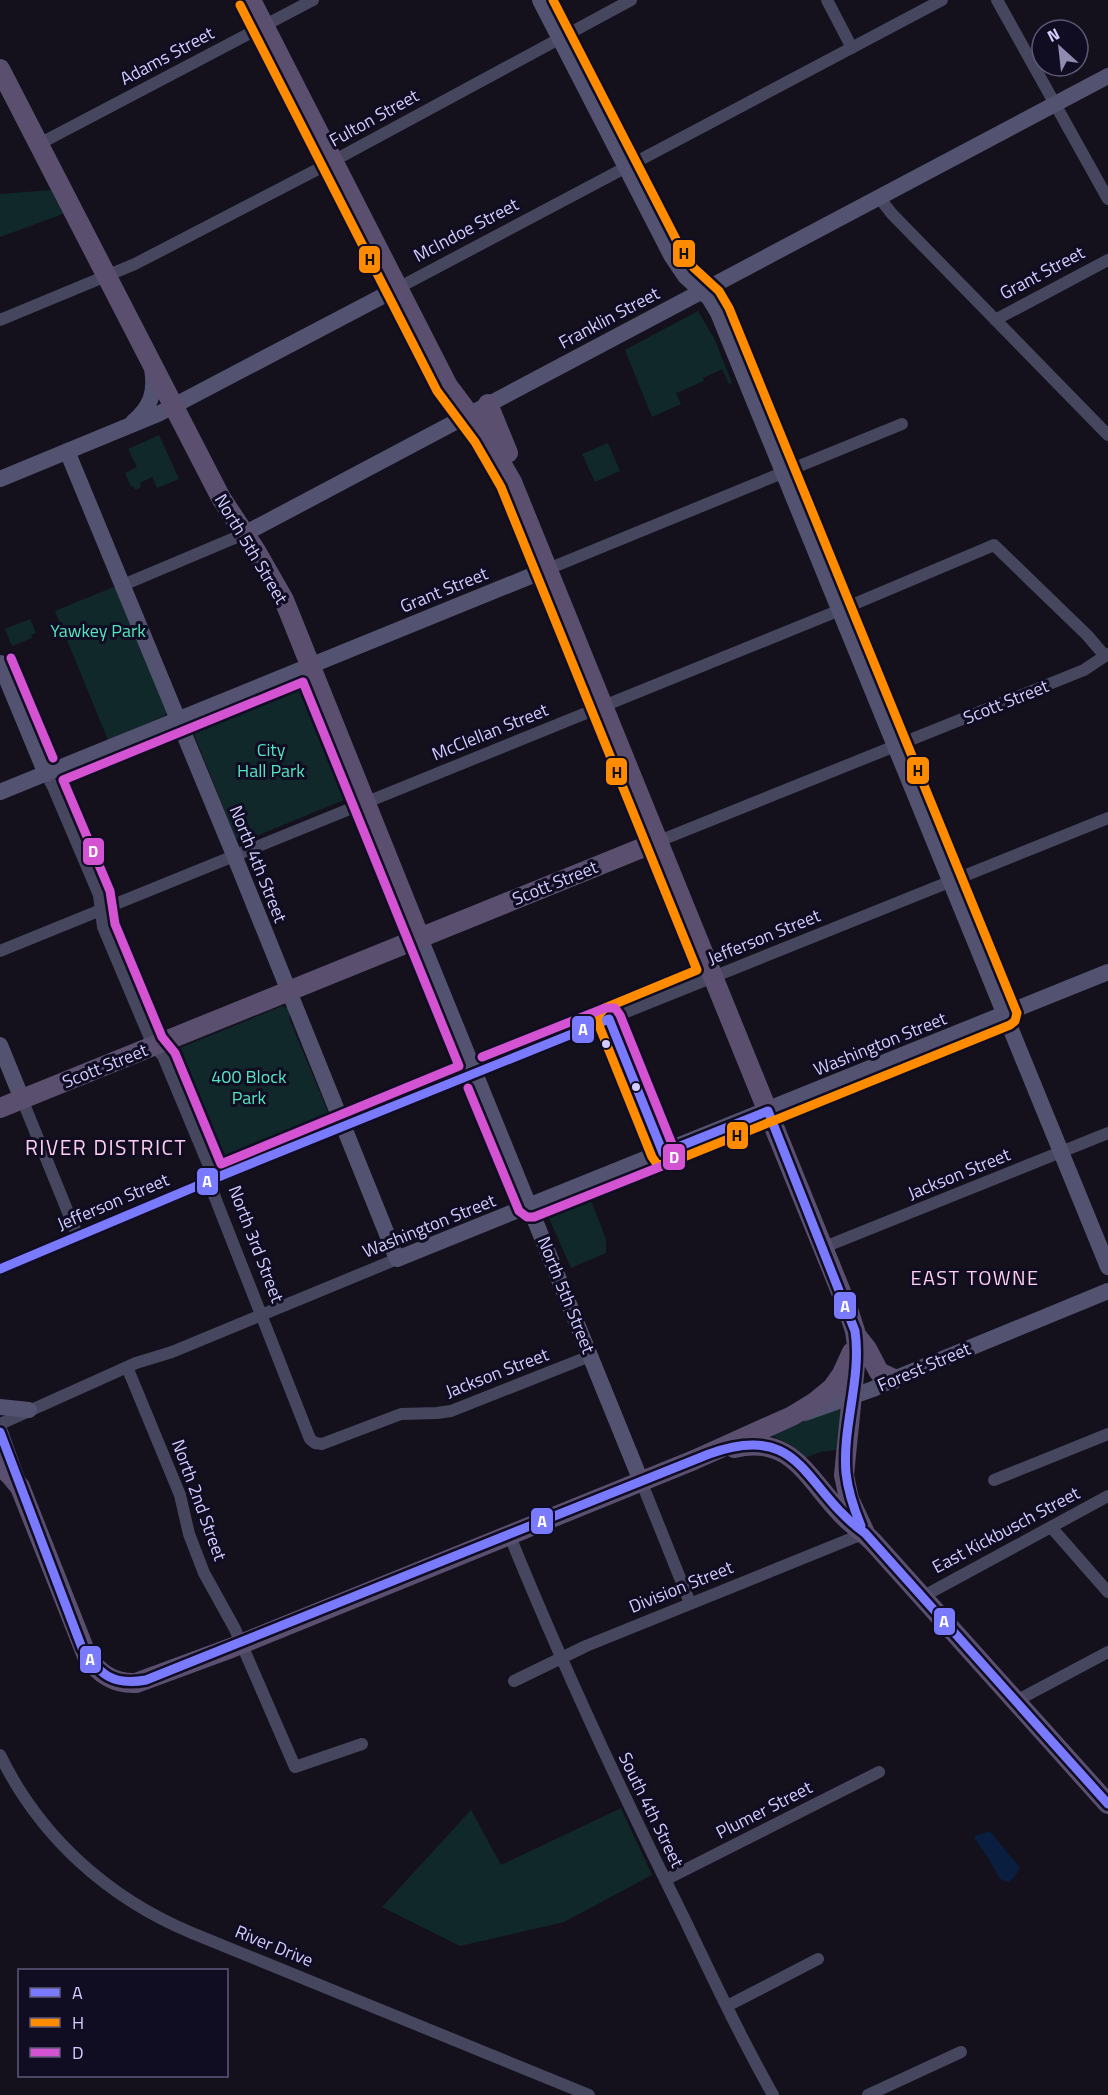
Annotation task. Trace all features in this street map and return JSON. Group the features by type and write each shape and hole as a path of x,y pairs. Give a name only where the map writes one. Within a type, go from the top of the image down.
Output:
{"main road":[{"path":"251,0 448,386 491,444 512,482 850,1316 856,1335 856,1359 844,1475 849,1499 864,1533"},
{"name":"North 5th Street","path":"0,69 221,498 279,591 420,938"},
{"path":"488,404 510,460 512,482"},
{"name":"Scott Street","path":"0,1108 659,841"},
{"path":"856,1335 867,1349 879,1372 894,1379"},
{"path":"792,1416 824,1395 838,1381 848,1361 856,1335"},
{"name":"Forest Street","path":"20,1488 82,1647 92,1664 105,1675 121,1682 136,1683 241,1643 694,1460 792,1416"},
{"path":"694,1460 750,1444 772,1447 784,1452 798,1464 844,1517 864,1533 1108,1804"},
{"path":"0,1466 20,1488"}],"street":[{"name":"Adams Street","path":"39,144 313,0"},
{"path":"540,0 671,255 685,276 701,290 716,309 1108,1267"},
{"name":"Fulton Street","path":"0,320 107,277 155,254 631,0"},
{"path":"827,0 852,48"},
{"name":"McIndoe Street","path":"0,479 174,407 942,0"},
{"path":"997,0 1108,199"},
{"name":"Franklin Street","path":"123,585 244,534 1108,76"},
{"path":"878,196 892,214 1108,435"},
{"name":"Grant Street","path":"995,320 1108,260"},
{"path":"125,428 140,416 150,403 154,387 152,363"},
{"name":"Grant Street","path":"0,792 902,424"},
{"name":"North 4th Street","path":"67,451 234,855 397,1259"},
{"name":"McClellan Street","path":"0,951 840,610 994,545 1107,655"},
{"name":"Scott Street","path":"659,841 1084,670 1107,655"},
{"name":"North 3rd Street","path":"0,663 91,878 102,909 103,927 154,1046 163,1056 211,1171 213,1195 262,1316 269,1340 307,1433 313,1442"},
{"name":"Jefferson Street","path":"0,1269 343,1126 1108,818"},
{"name":"North 5th Street","path":"420,938 641,1481"},
{"name":"Washington Street","path":"0,1424 127,1367 172,1352 262,1316 397,1259 1108,972"},
{"path":"0,1045 78,1237"},
{"name":"Jackson Street","path":"822,1248 1108,1133"},
{"name":"Forest Street","path":"792,1416 873,1389 1108,1291"},
{"name":"Jackson Street","path":"313,1442 325,1443 401,1414 451,1411 590,1356"},
{"name":"North 2nd Street","path":"127,1367 180,1495 187,1529 204,1573 241,1643 295,1767 362,1744"},
{"path":"0,1407 29,1410"},
{"path":"0,1432 20,1488"},
{"path":"994,1480 1108,1434"},
{"path":"641,1481 690,1603"},
{"name":"East Kickbusch Street","path":"922,1597 1108,1496"},
{"path":"1051,1527 1108,1592"},
{"name":"Division Street","path":"514,1681 560,1658 690,1603 864,1533"},
{"name":"South 4th Street","path":"509,1534 560,1658 665,1880 773,2095"},
{"path":"1016,1701 1108,1653"},
{"name":"River Drive","path":"0,1755 26,1800 63,1846 100,1880 144,1910 188,1931 589,2095"},
{"name":"Plumer Street","path":"665,1880 879,1772"},
{"path":"727,2006 818,1959"},
{"path":"868,2095 961,2052"}],"green space":[{"path":"51,190 63,214 0,237 0,194"},
{"path":"698,311 715,340 732,383 729,384 722,369 703,378 704,381 676,393 681,404 652,417 625,350"},
{"path":"159,435 179,479 157,488 152,477 140,483 141,487 135,490 133,486 131,487 125,473 137,467 128,449"},
{"path":"608,443 620,471 595,482 582,454"},
{"name":"Yawkey Park","path":"116,586 167,713 108,740 55,611"},
{"path":"30,619 36,633 31,635 32,638 12,646 5,629"},
{"name":"City Hall Park","path":"301,680 308,685 351,795 344,800 244,841 236,838 191,727 195,723"},
{"name":"400 Block Park","path":"282,1006 289,1009 289,1018 331,1119 325,1124 255,1153 229,1167 218,1169 214,1165 167,1053 168,1050 175,1047 180,1048"},
{"path":"590,1198 606,1239 606,1253 571,1268 548,1216"},
{"path":"834,1407 841,1411 837,1450 820,1452 805,1458 791,1445 771,1435 773,1431"},
{"path":"621,1808 652,1875 564,1922 460,1946 382,1907 471,1810 501,1865"}],"water":[{"path":"990,1831 1020,1868 1009,1882 1000,1879 975,1839 975,1836"}],"transit line":[{"name":"H","path":"240,5 437,391 475,442 501,487 697,970 605,1008 597,1017 652,1157 657,1164 664,1165 1010,1025 1015,1021 1017,1013 729,308 719,291 694,268 681,249 553,0"},
{"name":"D","path":"11,658 53,758"},
{"name":"D","path":"303,682 459,1066 221,1164 175,1053 162,1037 115,924 110,891 63,780 303,682"},
{"name":"D","path":"468,1088 519,1211 527,1217 534,1217 667,1164 674,1158 674,1149 620,1015 615,1008 605,1008 482,1057"},
{"name":"A","path":"0,1269 223,1175 609,1019 663,1153 768,1111 855,1331 856,1366 847,1438 846,1473 848,1487 861,1526"},
{"name":"A","path":"0,1432 82,1648 101,1672 116,1680 125,1681 146,1680 709,1454 740,1446 764,1446 783,1452 799,1464 844,1516 865,1533 1108,1804"}],"district":[{"name":"RIVER DISTRICT","path":"106,1148"},
{"name":"EAST TOWNE","path":"975,1278"}]}
